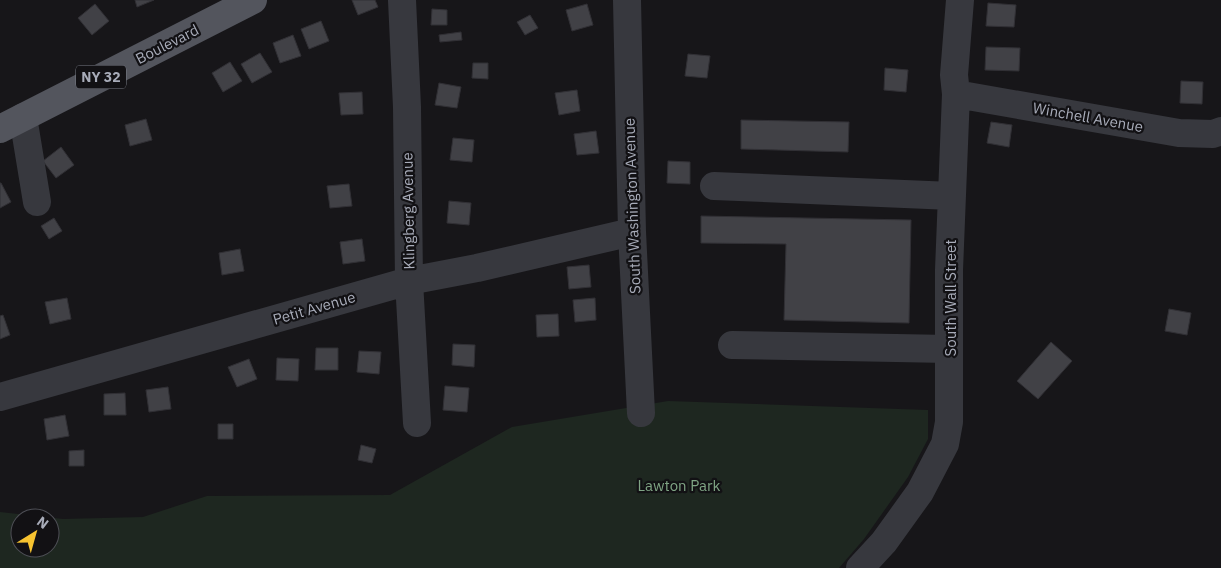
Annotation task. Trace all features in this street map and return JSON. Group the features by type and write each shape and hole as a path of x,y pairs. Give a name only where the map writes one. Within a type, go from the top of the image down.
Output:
{"main road":[{"name":"Boulevard","path":"12,123 253,0"}],"street":[{"name":"Klingberg Avenue","path":"402,0 407,107 409,281 417,423"},
{"name":"South Washington Avenue","path":"627,0 632,232 641,413"},
{"name":"South Wall Street","path":"860,568 884,542 920,492 945,444 949,422 949,270 956,94 954,75 960,0"},
{"name":"Winchell Avenue","path":"956,94 1179,133 1213,134 1221,131"},
{"path":"12,123 38,202"},
{"path":"714,186 952,196"},
{"name":"Petit Avenue","path":"0,397 409,281 478,268 632,232"},
{"path":"732,345 949,349"}],"green space":[{"name":"Lawton Park","path":"668,401 928,410 928,439 908,477 864,539 839,568 0,568 0,512 10,513 10,558 60,558 60,519 143,517 207,496 390,495 512,427"}],"building":[{"path":"135,0 154,0 137,7"},
{"path":"352,0 375,0 378,7 358,15"},
{"path":"988,3 1016,5 1014,27 986,26"},
{"path":"95,4 109,21 92,35 78,18"},
{"path":"587,4 593,25 572,31 566,10"},
{"path":"432,9 447,10 447,25 431,25"},
{"path":"530,15 538,28 525,35 517,22"},
{"path":"321,21 329,41 309,49 301,29"},
{"path":"461,32 462,40 440,42 439,35"},
{"path":"293,35 301,56 280,63 273,43"},
{"path":"986,47 1020,48 1019,71 985,70"},
{"path":"260,53 272,72 252,83 241,64"},
{"path":"688,54 710,56 707,78 685,76"},
{"path":"230,62 242,81 223,92 212,73"},
{"path":"473,63 488,63 488,79 472,78"},
{"path":"885,68 908,70 906,92 884,90"},
{"path":"1181,81 1203,82 1202,104 1180,103"},
{"path":"439,83 461,87 457,108 435,105"},
{"path":"577,90 580,111 559,115 555,93"},
{"path":"362,92 363,114 341,115 339,93"},
{"path":"146,119 152,140 130,146 125,125"},
{"path":"741,120 849,122 848,152 741,149"},
{"path":"991,122 1012,125 1009,147 987,143"},
{"path":"596,131 599,153 577,155 574,134"},
{"path":"453,138 474,140 472,162 450,160"},
{"path":"61,147 74,165 56,178 43,161"},
{"path":"668,161 690,162 690,184 667,183"},
{"path":"0,183 11,202 0,208"},
{"path":"349,184 352,206 330,208 327,186"},
{"path":"449,201 471,203 469,225 447,223"},
{"path":"701,216 911,220 909,323 784,320 786,244 701,243"},
{"path":"54,218 62,231 49,239 41,226"},
{"path":"362,239 365,261 343,264 340,242"},
{"path":"240,249 244,271 222,275 219,253"},
{"path":"589,265 591,287 569,289 567,267"},
{"path":"67,298 71,319 50,324 45,302"},
{"path":"595,298 596,320 575,322 573,300"},
{"path":"1169,309 1191,313 1187,335 1165,331"},
{"path":"558,314 559,336 537,337 536,315"},
{"path":"3,315 10,335 0,339 0,316"},
{"path":"1051,342 1072,361 1038,399 1017,381"},
{"path":"453,344 475,345 474,367 452,365"},
{"path":"316,348 338,348 338,370 315,370"},
{"path":"359,351 381,352 379,374 357,372"},
{"path":"277,358 299,359 298,381 276,380"},
{"path":"249,359 257,379 237,387 228,367"},
{"path":"445,386 469,388 467,412 443,410"},
{"path":"168,387 171,409 149,412 146,390"},
{"path":"125,393 126,415 104,415 104,394"},
{"path":"65,415 69,436 47,440 44,419"},
{"path":"218,424 233,424 233,439 218,439"},
{"path":"361,445 376,449 372,463 358,460"},
{"path":"84,450 84,466 69,466 69,451"}]}
